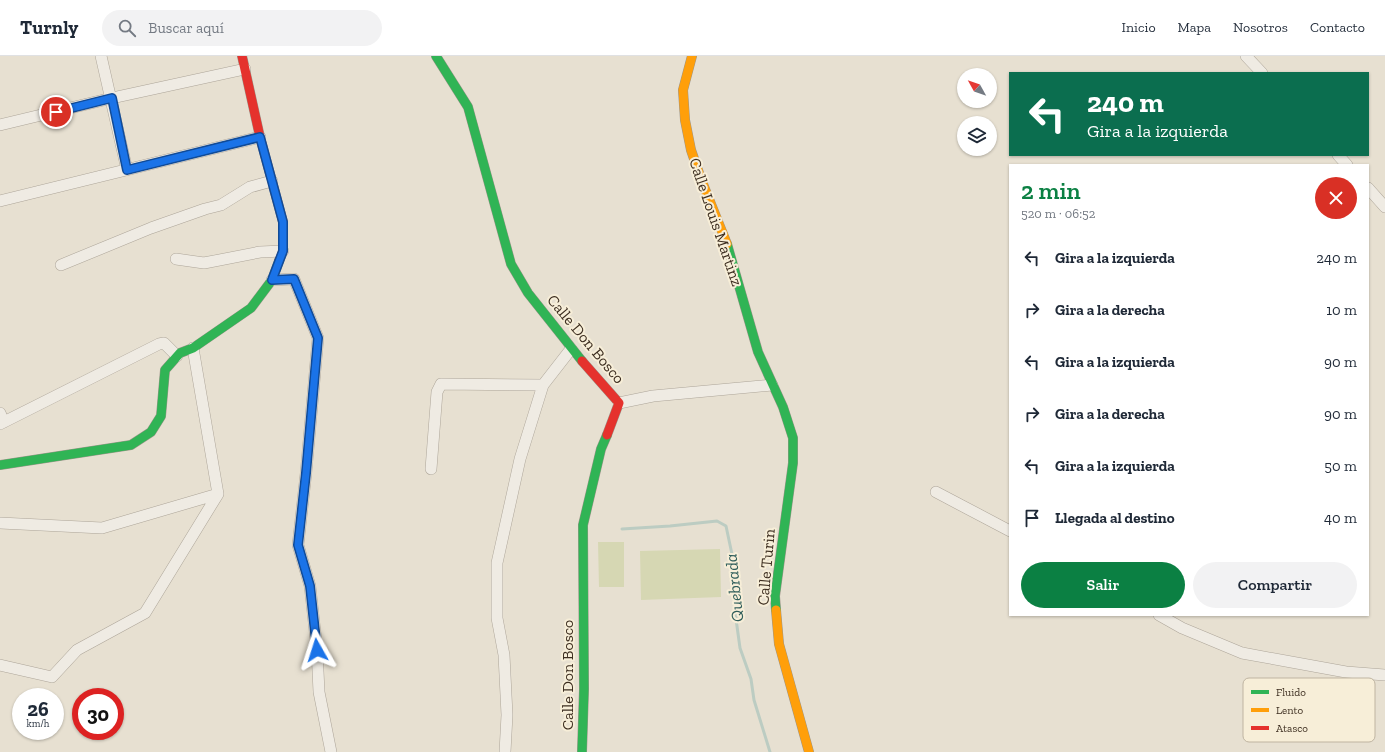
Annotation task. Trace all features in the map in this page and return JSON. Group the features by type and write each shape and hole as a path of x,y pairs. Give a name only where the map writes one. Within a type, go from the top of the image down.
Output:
{"street":[{"path":"101,56 112,98 127,170"},
{"path":"0,465 131,445 151,432 161,416 165,370 180,353 193,348 250,308 272,280 283,251 283,222 260,137 242,56"},
{"name":"Calle Don Bosco","path":"436,56 468,106 511,264 528,293 571,349 619,403 601,449 583,525 582,599 584,689 582,752"},
{"name":"Calle Louis Martinz","path":"692,56 683,90 685,120 691,150 728,246 758,352 772,385"},
{"path":"1246,56 1261,72"},
{"path":"0,125 112,98 245,69"},
{"path":"0,201 260,137"},
{"path":"1339,156 1346,164"},
{"path":"61,265 151,228 205,209 222,205 250,187 272,181"},
{"path":"1369,189 1385,207"},
{"path":"176,259 204,262 260,252 283,251"},
{"path":"272,280 294,279 318,338 298,545 310,586 317,650 319,692 331,752"},
{"path":"1,420 159,344 164,343 177,356"},
{"path":"0,665 52,677 77,650 145,613 218,494 193,348"},
{"path":"505,752 507,715 504,655 497,618 497,563 520,459 543,385 571,349"},
{"path":"431,469 437,392 441,384 543,385"},
{"path":"619,403 653,396 772,385"},
{"name":"Calle Turin","path":"772,385 784,407 793,438 793,463 775,596 778,636 808,752"},
{"path":"936,492 1009,530"},
{"path":"0,523 102,528 218,494"},
{"path":"1161,616 1182,628 1242,653 1346,672 1385,675"}],"green space":[{"path":"598,542 624,542 624,587 599,587"},
{"path":"720,549 721,597 641,600 640,551"}],"waterway":[{"name":"Quebrada","path":"622,529 717,521 726,526 733,559 736,619 740,648 751,679 754,700 770,752"}],"traffic: fast":[{"path":"436,56 468,107 511,264 528,293 582,361"},
{"path":"727,244 758,352 783,407 793,438 793,463 775,596 776,610"},
{"path":"0,465 131,445 151,432 161,416 165,370 180,353 193,348 251,308 272,280 279,261"},
{"path":"582,752 584,689 583,525 601,449 607,435"}],"traffic: slow":[{"path":"692,56 683,90 685,120 691,150 727,244"},
{"path":"776,610 779,644 809,752"}],"traffic: jam":[{"path":"242,56 260,137 283,222 283,251 279,261"},
{"path":"582,361 619,403 607,435"}],"route":[{"path":"56,112 112,98 127,170 260,137 283,222 283,251 272,280 294,279 318,338 298,545 310,586 317,650"}]}
